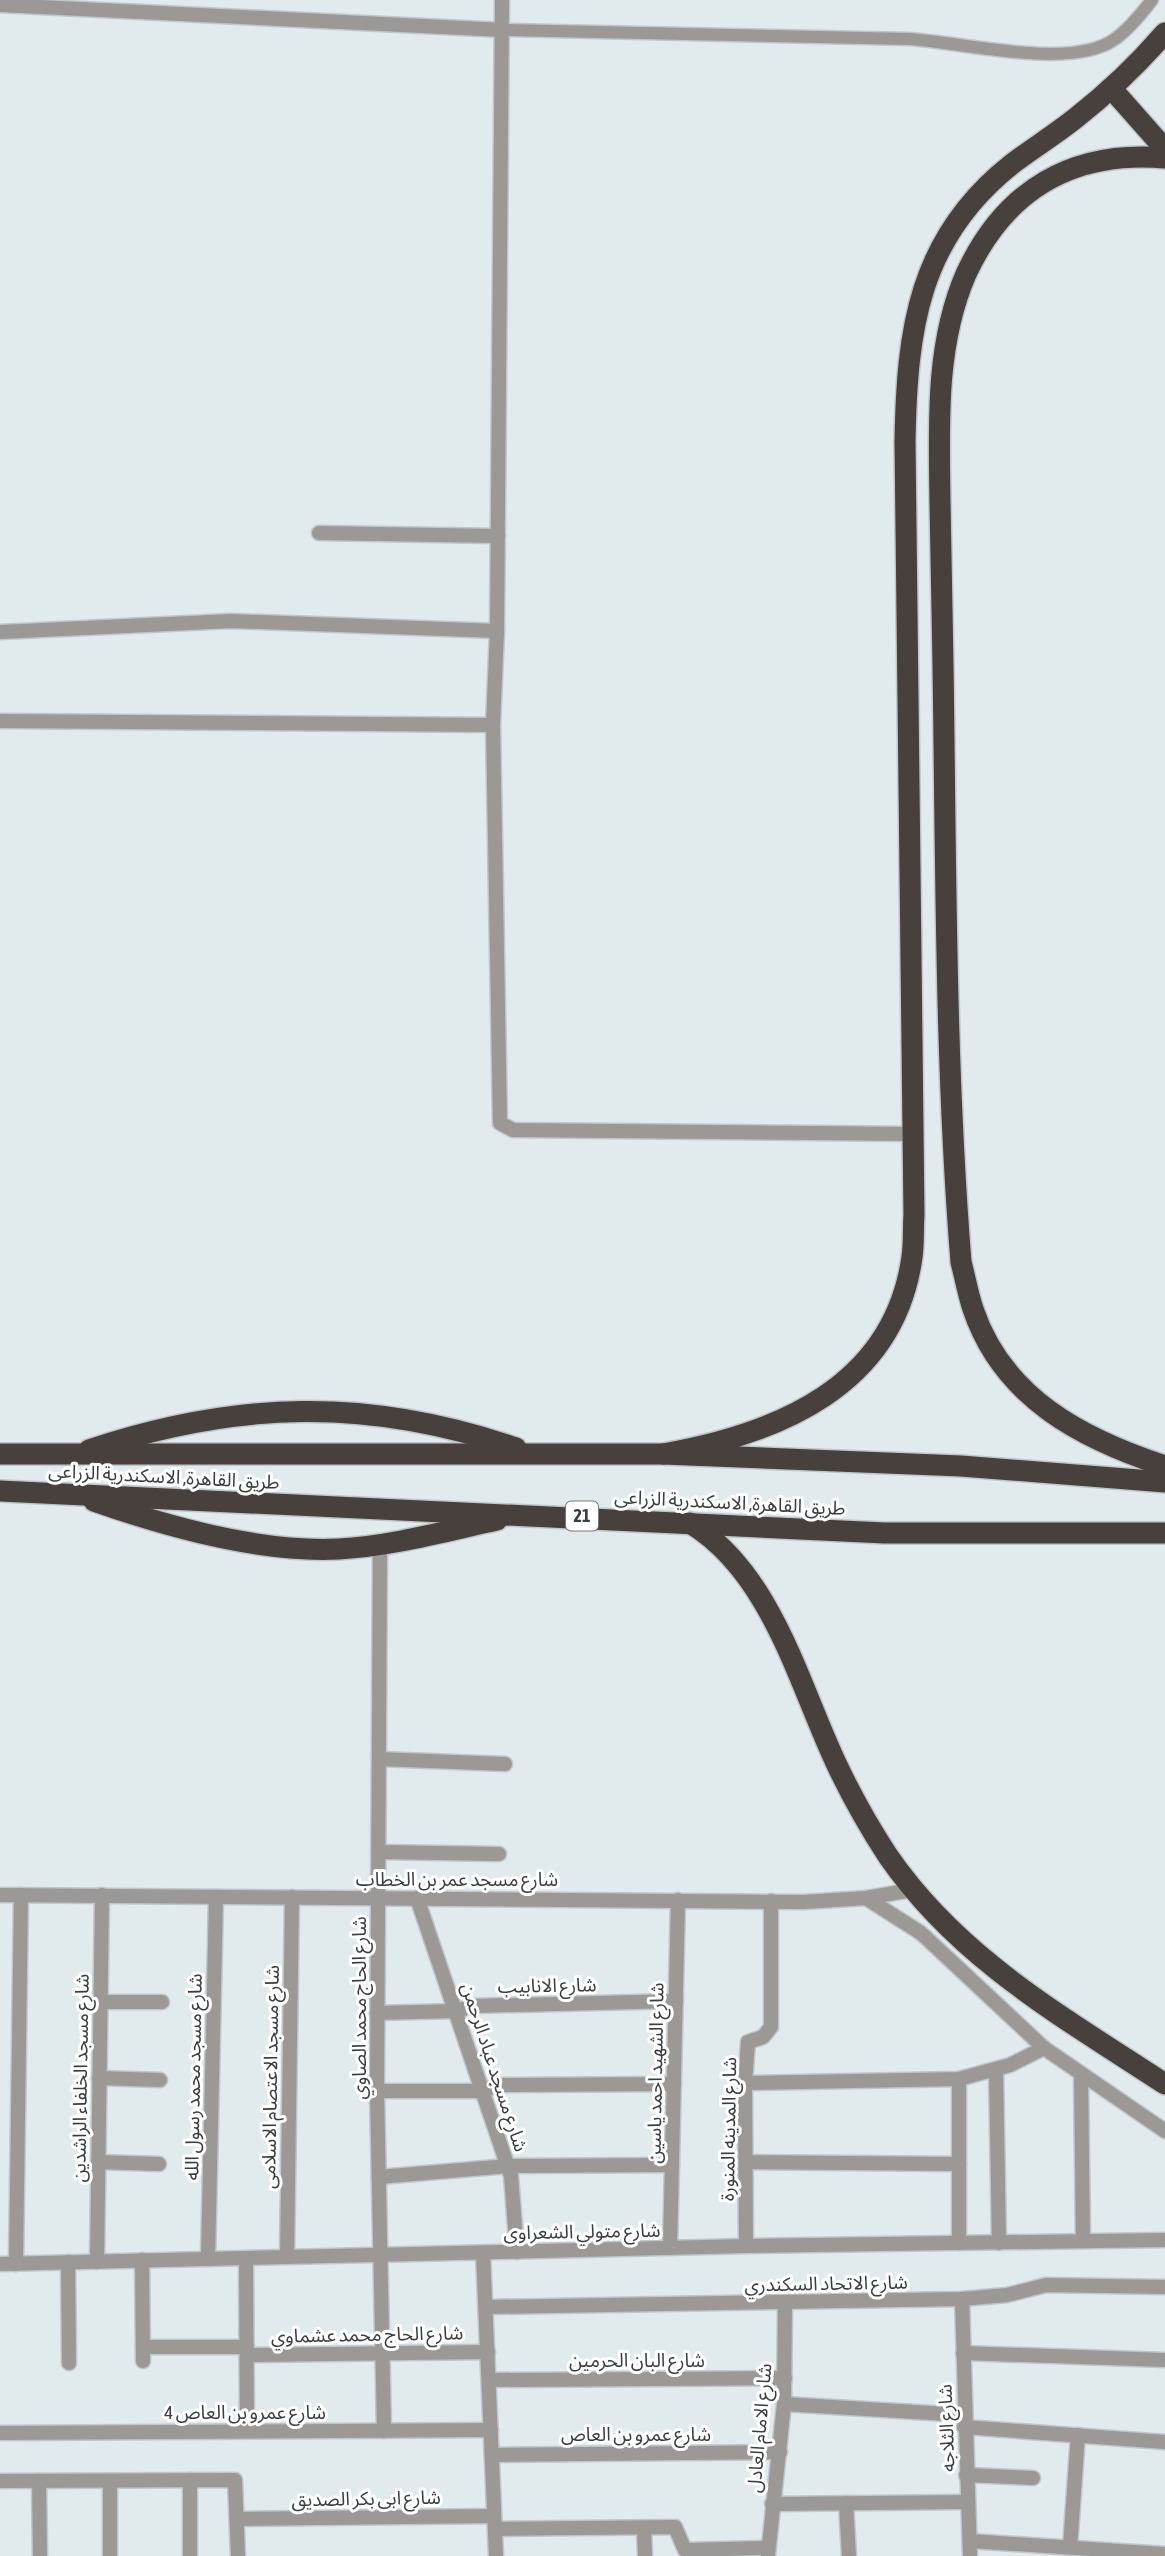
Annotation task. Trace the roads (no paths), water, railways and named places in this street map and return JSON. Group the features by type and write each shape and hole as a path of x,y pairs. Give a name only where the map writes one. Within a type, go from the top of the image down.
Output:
{"highway":[{"path":"663,1454 745,1436 822,1400 856,1372 883,1338 902,1300 912,1258 914,1133 905,430 907,359 913,321 940,249 985,187 1111,88 1165,33"},
{"path":"1111,88 1165,149"},
{"path":"1165,158 1137,155 1100,159 1064,171 1032,188 1004,212 982,242 965,277 953,314 944,353 939,438 947,910 961,1262 973,1310 995,1354 1026,1392 1064,1423 1108,1446 1165,1466"},
{"path":"911,911 947,910"},
{"path":"68,1457 184,1422 243,1413 302,1409 362,1412 421,1421 478,1435 534,1455"},
{"name":"طريق القاهرة, الاسكندرية الزراعى","path":"0,1454 68,1457 663,1454 949,1466 1165,1482"},
{"name":"طريق القاهرة, الاسكندرية الزراعى","path":"0,1491 688,1521 885,1533 1165,1533"},
{"path":"72,1493 129,1513 262,1545 341,1549 380,1544 527,1514"},
{"path":"688,1521 712,1536 733,1558 750,1584 791,1654 850,1791 912,1890 947,1928 1000,1975 1165,2084"}],"street":[{"path":"502,0 497,631 493,725 499,1104 502,1126 513,1130 914,1133"},
{"path":"0,5 24,3 503,30"},
{"path":"319,533 498,536"},
{"path":"0,632 230,621 497,631"},
{"path":"0,721 493,725"},
{"name":"شارع الحاج محمد الصاوي","path":"380,1544 377,2091 384,2431"},
{"path":"379,1759 505,1764"},
{"path":"379,1852 499,1854"},
{"name":"شارع مسجد عمر بن الخطاب","path":"0,1895 771,1901 866,1898 912,1890"},
{"path":"16,2264 21,1895"},
{"name":"شارع مسجد الخلفاء الراشدين","path":"97,2262 102,1895"},
{"name":"شارع مسجد محمد رسول الله","path":"208,2259 216,1897"},
{"name":"شارع مسجد الاعتصام الاسلامى","path":"287,2257 292,1897"},
{"name":"شارع مسجد عباد الرحمن","path":"417,1898 508,2166 514,2193 517,2252"},
{"path":"866,1898 921,1933 1044,2048 1081,2076 1165,2131"},
{"name":"شارع الشهيد احمد ياسين","path":"670,2248 678,1900"},
{"name":"شارع المدينه المنورة","path":"746,2246 745,2083 748,2042 763,2037 771,2027 771,1901"},
{"name":"شارع الانابيب","path":"377,2013 456,2011 472,2006 676,2001"},
{"path":"100,2002 162,2002"},
{"path":"745,2083 959,2079 996,2071 1044,2048"},
{"path":"996,2071 999,2243"},
{"path":"1081,2076 1083,2241"},
{"path":"99,2078 160,2080"},
{"path":"959,2079 959,2243"},
{"path":"377,2091 483,2091 498,2085 674,2084"},
{"path":"98,2162 159,2164"},
{"path":"746,2162 959,2164"},
{"path":"379,2177 508,2166 672,2165"},
{"name":"شارع متولي الشعراوى","path":"0,2264 746,2246 1165,2240"},
{"path":"484,2253 496,2556"},
{"path":"246,2258 247,2431"},
{"name":"شارع الحاج محمد عشماوي","path":"142,2260 143,2354 247,2351 488,2352"},
{"path":"68,2262 69,2363"},
{"name":"شارع الاتحاد السكندري","path":"486,2307 962,2298 1007,2295 1046,2285 1165,2287"},
{"name":"شارع الثلاجه","path":"962,2298 970,2549"},
{"name":"شارع الامام العادل","path":"768,2552 784,2404 785,2303"},
{"path":"962,2353 1165,2360"},
{"name":"شارع البان الحرمين","path":"490,2380 785,2378"},
{"path":"784,2404 1165,2442"},
{"name":"شارع عمرو بن العاص 4","path":"0,2433 491,2430"},
{"path":"1070,2547 1078,2435"},
{"name":"شارع عمرو بن العاص","path":"492,2455 780,2452"},
{"path":"966,2474 1033,2478"},
{"path":"110,2480 110,2556"},
{"path":"190,2480 190,2556"},
{"path":"0,2481 236,2481 238,2556"},
{"path":"39,2481 40,2556"},
{"path":"772,2504 967,2501"},
{"path":"846,2503 849,2556"},
{"name":"شارع ابى بكر الصديق","path":"237,2519 495,2522 677,2528 685,2550 768,2552"},
{"path":"644,2528 645,2556"},
{"path":"970,2549 1070,2547 1165,2554"}],"lane":[{"path":"503,30 909,39 1045,54 1089,51 1115,39 1152,0"}]}
